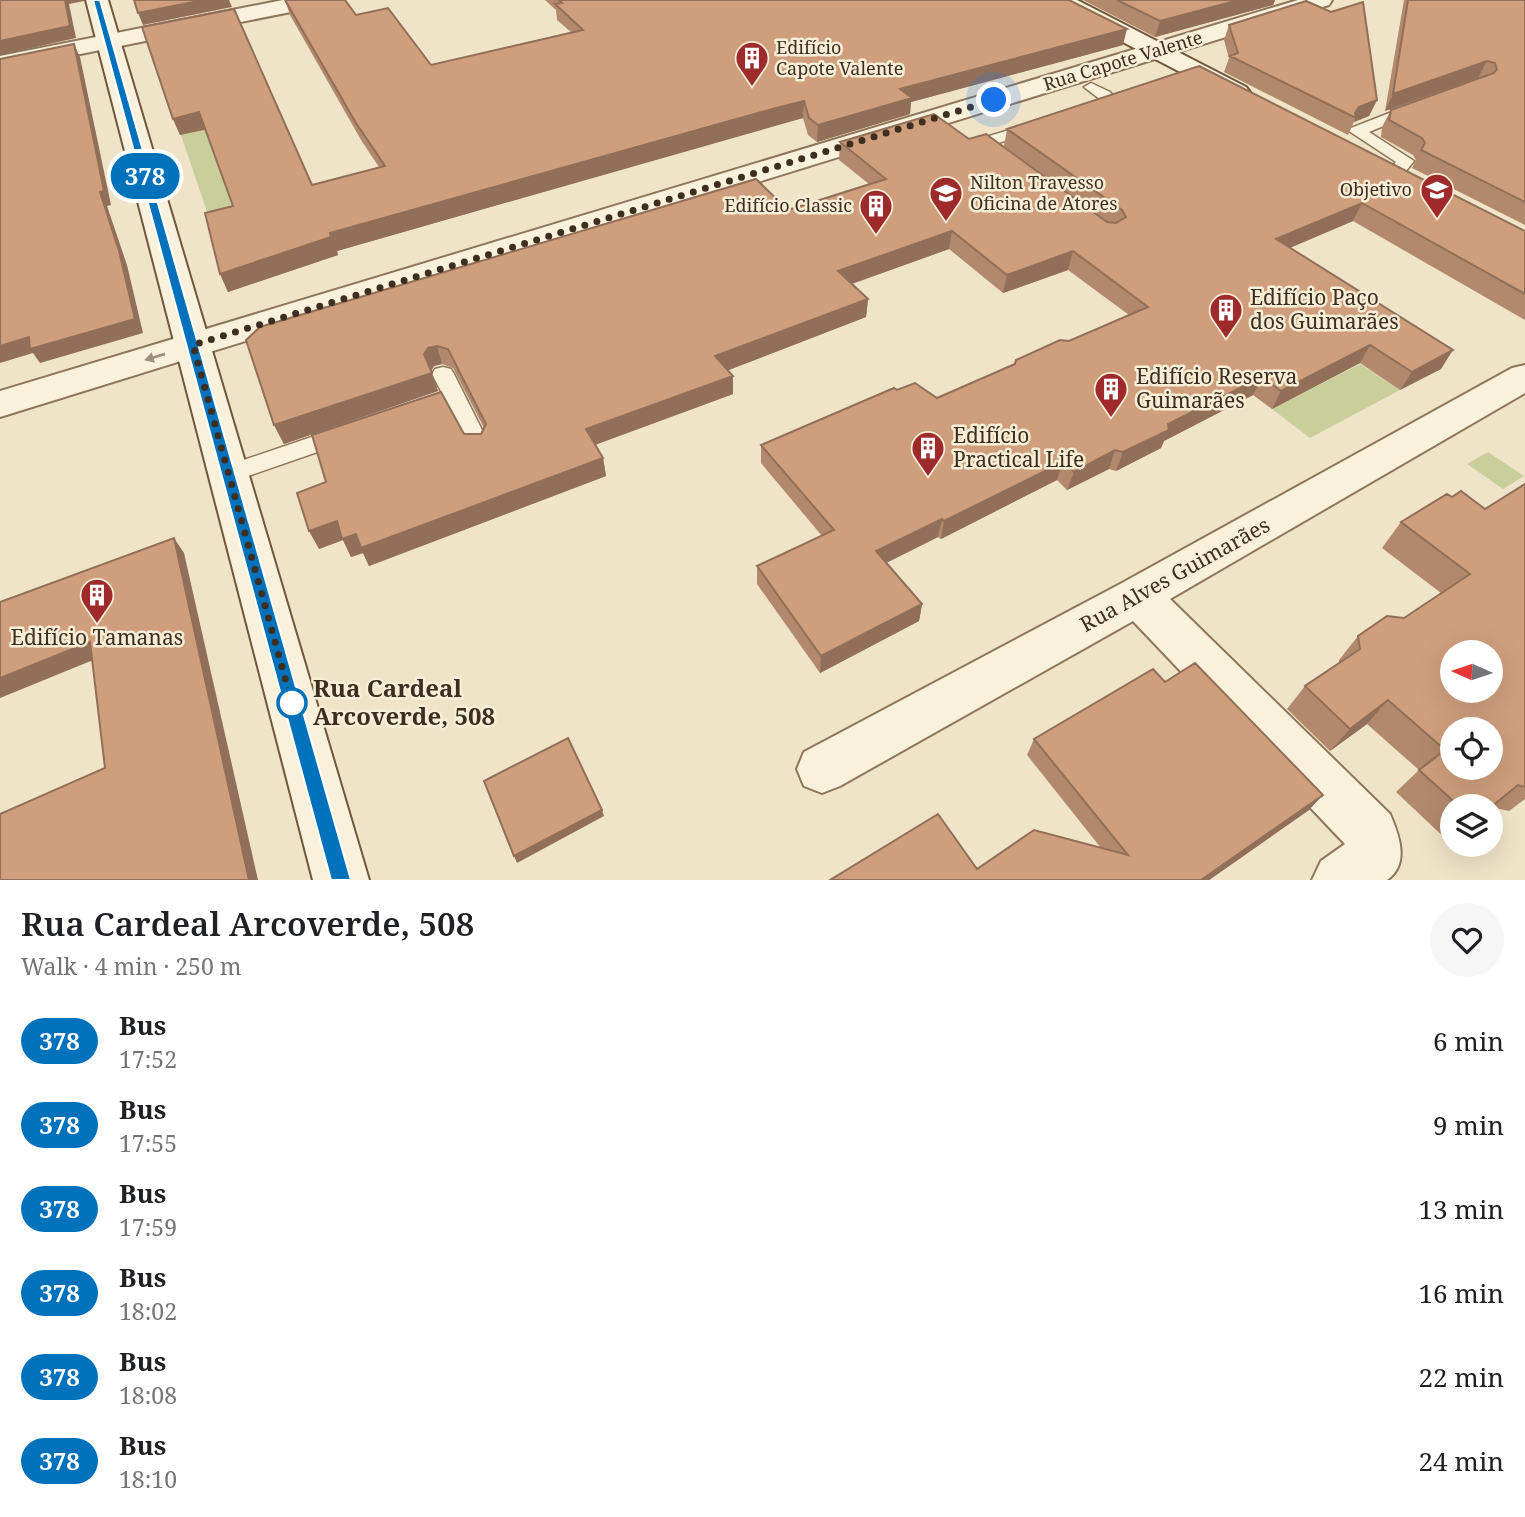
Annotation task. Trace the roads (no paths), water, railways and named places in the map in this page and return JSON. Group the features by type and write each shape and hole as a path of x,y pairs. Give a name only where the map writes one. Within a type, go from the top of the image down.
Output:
{"street":[{"path":"97,0 341,880"},
{"path":"0,63 316,0"},
{"path":"1060,0 1261,104"},
{"name":"Rua Capote Valente","path":"0,404 1081,82 1158,50 1321,0"},
{"path":"1329,139 1407,179"},
{"name":"Rua Alves Guimarães","path":"822,769 1138,596 1525,377"},
{"path":"1138,596 1371,833 1375,846 1373,857 1340,880"}],"lane":[{"path":"1015,167 994,152 989,146 992,140 1110,102 1105,95 1081,82"},
{"path":"1407,179 1406,162 1357,131 1431,102"},
{"path":"443,374 478,444"},
{"path":"390,419 454,397"},
{"path":"228,474 365,427"}],"place":[{"name":"Edifício Capote Valente","path":"752,88"},
{"name":"Objetivo","path":"1437,220"},
{"name":"Nilton Travesso Oficina de Atores","path":"946,223"},
{"name":"Edifício Classic","path":"876,236"},
{"name":"Edifício Paço dos Guimarães","path":"1226,340"},
{"name":"Edifício Reserva Guimarães","path":"1111,419"},
{"name":"Edifício Practical Life","path":"928,478"},
{"name":"Edifício Tamanas","path":"97,625"},
{"name":"Rua Cardeal Arcoverde, 508","path":"292,703"}]}
